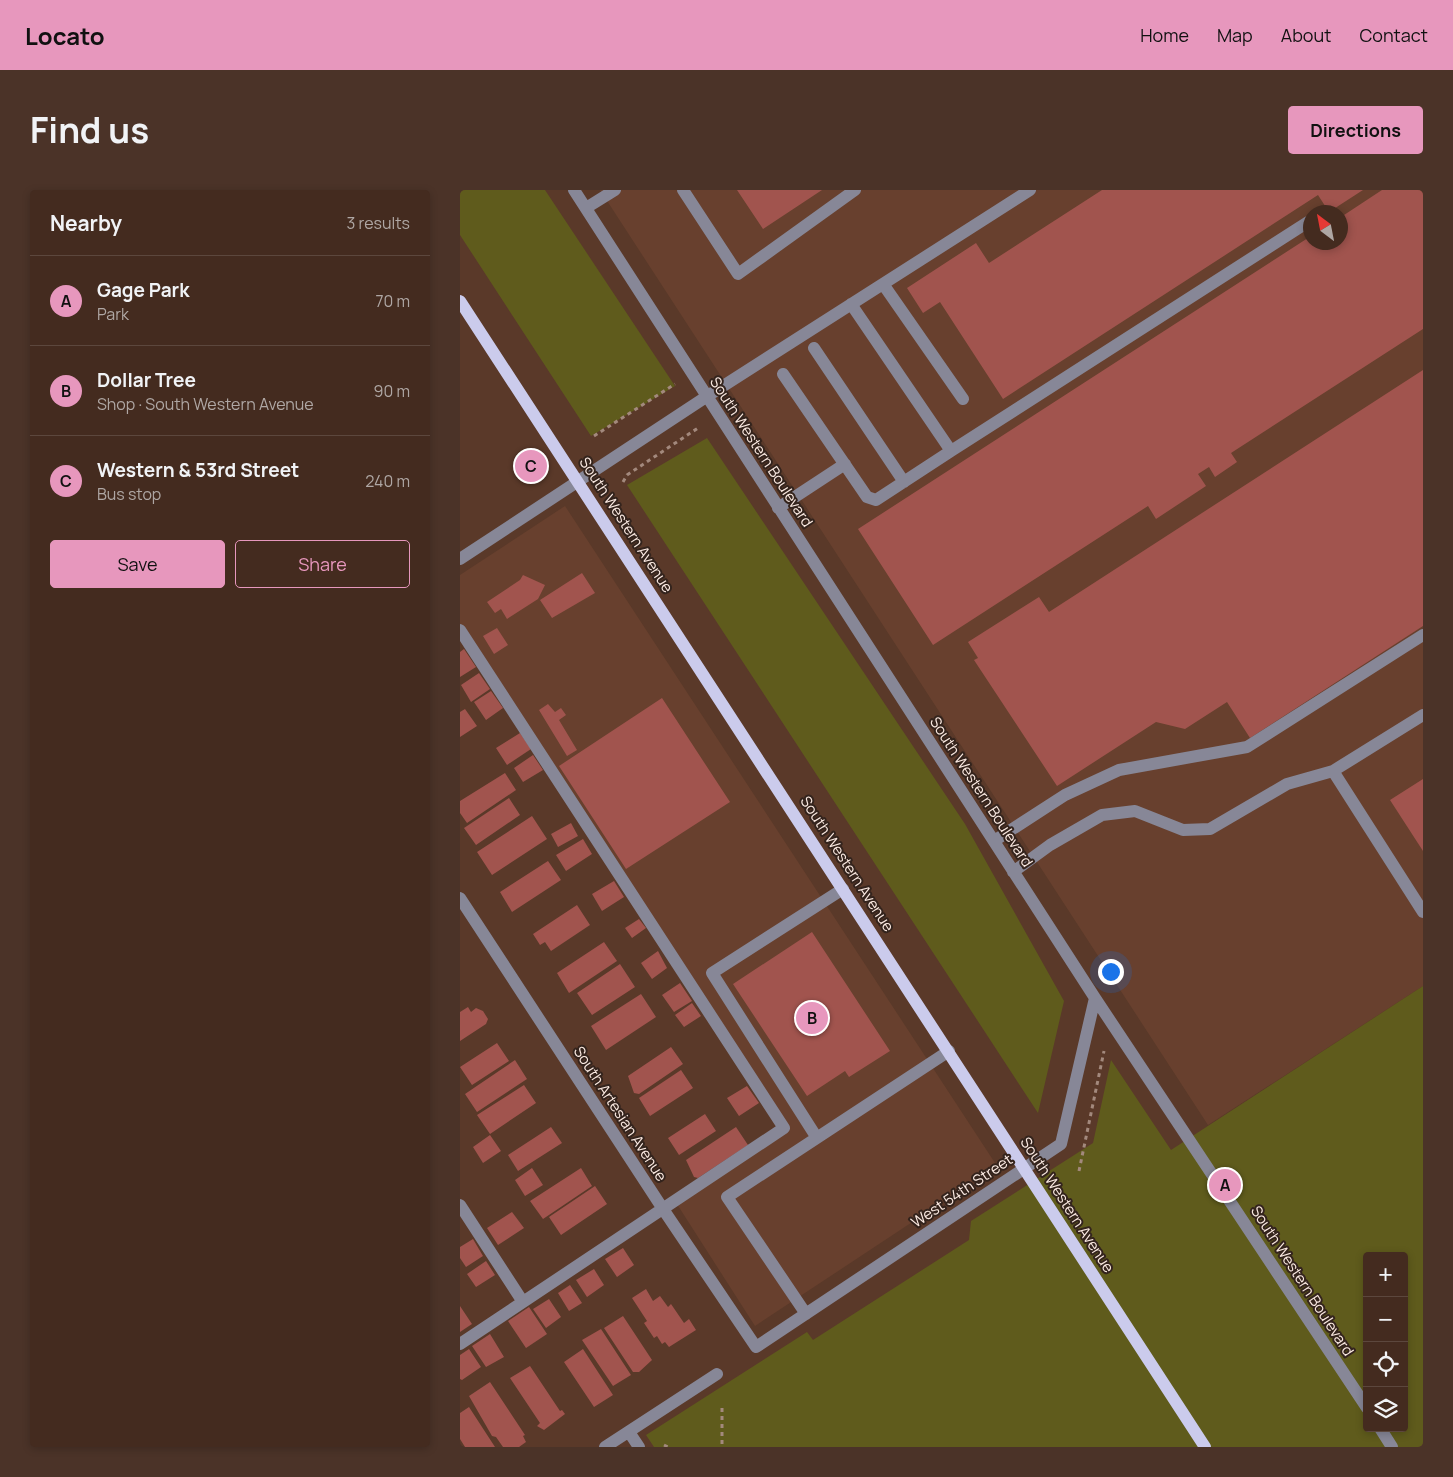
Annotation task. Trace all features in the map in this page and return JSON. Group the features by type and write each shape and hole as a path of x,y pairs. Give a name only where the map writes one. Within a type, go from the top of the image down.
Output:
{"main road":[{"name":"South Western Avenue","path":"460,301 1205,1447"}],"street":[{"name":"South Western Boulevard","path":"574,190 1095,998 1363,1402"},
{"path":"586,208 616,190"},
{"path":"683,190 738,274 855,190"},
{"path":"460,559 706,397 1030,190"},
{"path":"783,374 867,497 876,500 1303,225"},
{"path":"883,284 963,399"},
{"path":"851,304 951,451"},
{"path":"814,348 904,482"},
{"path":"778,508 845,464"},
{"path":"460,630 784,1128 460,1344"},
{"path":"994,841 1066,795 1119,770 1247,747 1423,634"},
{"path":"1013,872 1050,845 1102,815 1135,812 1183,830 1210,829 1287,784 1333,771 1423,715"},
{"path":"1333,771 1423,912"},
{"path":"817,1138 712,973 844,889"},
{"name":"South Artesian Avenue","path":"460,898 663,1209 756,1347"},
{"name":"West 54th Street","path":"756,1347 1061,1144 1095,998"},
{"path":"806,1314 728,1197 949,1051"},
{"path":"460,1204 523,1302"},
{"path":"606,1447 717,1374"},
{"path":"629,1432 639,1447"},
{"path":"1383,1432 1392,1447"}],"path":[{"path":"594,436 676,384"},
{"path":"623,482 628,475 698,428"},
{"path":"1079,1171 1104,1051"},
{"path":"722,1408 722,1447"}],"shaded area":[{"path":"460,190 545,190 675,386 591,436 460,235"},
{"path":"600,190 1423,190 1423,986 1208,1125"},
{"path":"707,438 965,824 1064,1001 1038,1113 627,485"},
{"path":"565,506 997,1166 755,1326 675,1201 784,1128 460,630 460,575"},
{"path":"1423,986 1423,1447 654,1447 646,1435 807,1332 813,1340 969,1240 971,1221 1093,1143 1111,1060 1171,1150"}],"building":[{"path":"737,190 822,190 763,229"},
{"path":"1102,190 1363,190 1340,205 1324,205 1318,195 1003,399 940,302 923,313 907,288 976,243 989,263"},
{"path":"1382,190 1423,190 1423,329 1231,453 1237,462 1215,477 1209,467 1198,474 1206,486 1156,519 1148,506 933,645 858,529 1303,241 1303,250 1348,250 1348,212"},
{"path":"1423,370 1423,626 1250,738 1227,702 1185,729 1156,722 1057,786 974,660 978,658 968,642 1039,597 1049,612"},
{"path":"582,573 595,593 552,618 540,600"},
{"path":"523,575 545,585 538,599 507,619 501,609 495,613 487,602 520,580"},
{"path":"497,628 508,645 494,654 483,636"},
{"path":"464,649 476,667 460,677 460,652"},
{"path":"479,673 490,689 471,702 461,685"},
{"path":"491,691 503,708 486,720 474,702"},
{"path":"662,698 730,802 626,869 559,766"},
{"path":"548,704 555,712 561,708 566,715 559,720 577,750 567,756 539,710"},
{"path":"465,709 477,726 460,737 460,712"},
{"path":"520,733 531,749 507,765 496,748"},
{"path":"533,755 543,770 523,782 514,768"},
{"path":"505,773 516,790 467,823 460,813 460,801"},
{"path":"1423,779 1423,851 1390,800"},
{"path":"509,798 520,815 476,845 464,828"},
{"path":"532,816 547,839 492,875 477,852"},
{"path":"571,823 578,836 558,847 551,834"},
{"path":"583,839 592,854 566,871 556,855"},
{"path":"548,861 561,880 512,912 500,892"},
{"path":"614,881 624,897 602,911 592,894"},
{"path":"577,905 590,925 551,951 545,942 540,945 533,934"},
{"path":"639,919 646,928 632,938 625,928"},
{"path":"812,932 890,1051 849,1077 845,1071 807,1096 733,984"},
{"path":"604,942 617,961 569,993 557,973"},
{"path":"658,951 667,968 652,979 641,963"},
{"path":"620,964 635,987 592,1015 577,993"},
{"path":"680,983 692,1001 674,1012 662,995"},
{"path":"641,994 656,1017 606,1050 591,1026"},
{"path":"692,1003 701,1016 684,1027 675,1015"},
{"path":"468,1007 471,1012 476,1008 483,1011 488,1019 486,1024 460,1041 460,1012"},
{"path":"497,1043 509,1061 472,1085 460,1067"},
{"path":"671,1047 683,1064 639,1094 634,1093 628,1076"},
{"path":"515,1060 527,1079 477,1112 465,1094"},
{"path":"681,1070 693,1088 650,1116 639,1098"},
{"path":"524,1085 536,1103 490,1134 477,1115"},
{"path":"747,1086 759,1103 739,1116 727,1098"},
{"path":"705,1114 716,1131 679,1155 668,1138"},
{"path":"551,1127 562,1143 518,1171 508,1155"},
{"path":"736,1127 748,1145 698,1178 694,1177 686,1160"},
{"path":"490,1135 501,1151 483,1163 473,1147"},
{"path":"532,1168 543,1185 525,1196 515,1180"},
{"path":"581,1168 592,1186 543,1219 530,1201"},
{"path":"595,1186 607,1204 561,1235 549,1217"},
{"path":"512,1212 524,1228 498,1245 487,1228"},
{"path":"473,1239 483,1256 466,1267 460,1258 460,1247"},
{"path":"623,1248 634,1265 617,1277 605,1259"},
{"path":"486,1261 495,1275 476,1287 467,1274"},
{"path":"594,1269 604,1285 587,1297 576,1280"},
{"path":"570,1285 582,1303 569,1311 558,1293"},
{"path":"646,1289 653,1301 660,1296 668,1307 671,1304 684,1323 689,1319 696,1330 669,1347 665,1342 662,1344 657,1336 654,1338 644,1323 647,1321 632,1298"},
{"path":"549,1299 561,1317 546,1328 533,1309"},
{"path":"460,1306 472,1324 460,1332"},
{"path":"529,1307 547,1334 526,1348 508,1321"},
{"path":"623,1316 652,1360 639,1372 633,1372 604,1328"},
{"path":"601,1329 631,1375 613,1386 582,1340"},
{"path":"490,1334 504,1357 486,1367 472,1346"},
{"path":"469,1349 481,1367 462,1380 460,1379 460,1355"},
{"path":"583,1349 613,1395 594,1407 564,1362"},
{"path":"530,1366 560,1411 562,1410 565,1414 544,1430 537,1426 540,1423 510,1378"},
{"path":"490,1382 525,1435 523,1436 526,1442 519,1447 503,1447 496,1437 492,1436 469,1396"},
{"path":"469,1407 495,1447 465,1447 460,1439 460,1413"}],"place":[{"name":"Western & 53rd Street","path":"531,466"},
{"name":"Dollar Tree","path":"812,1018"},
{"name":"Gage Park","path":"1225,1185"}]}
